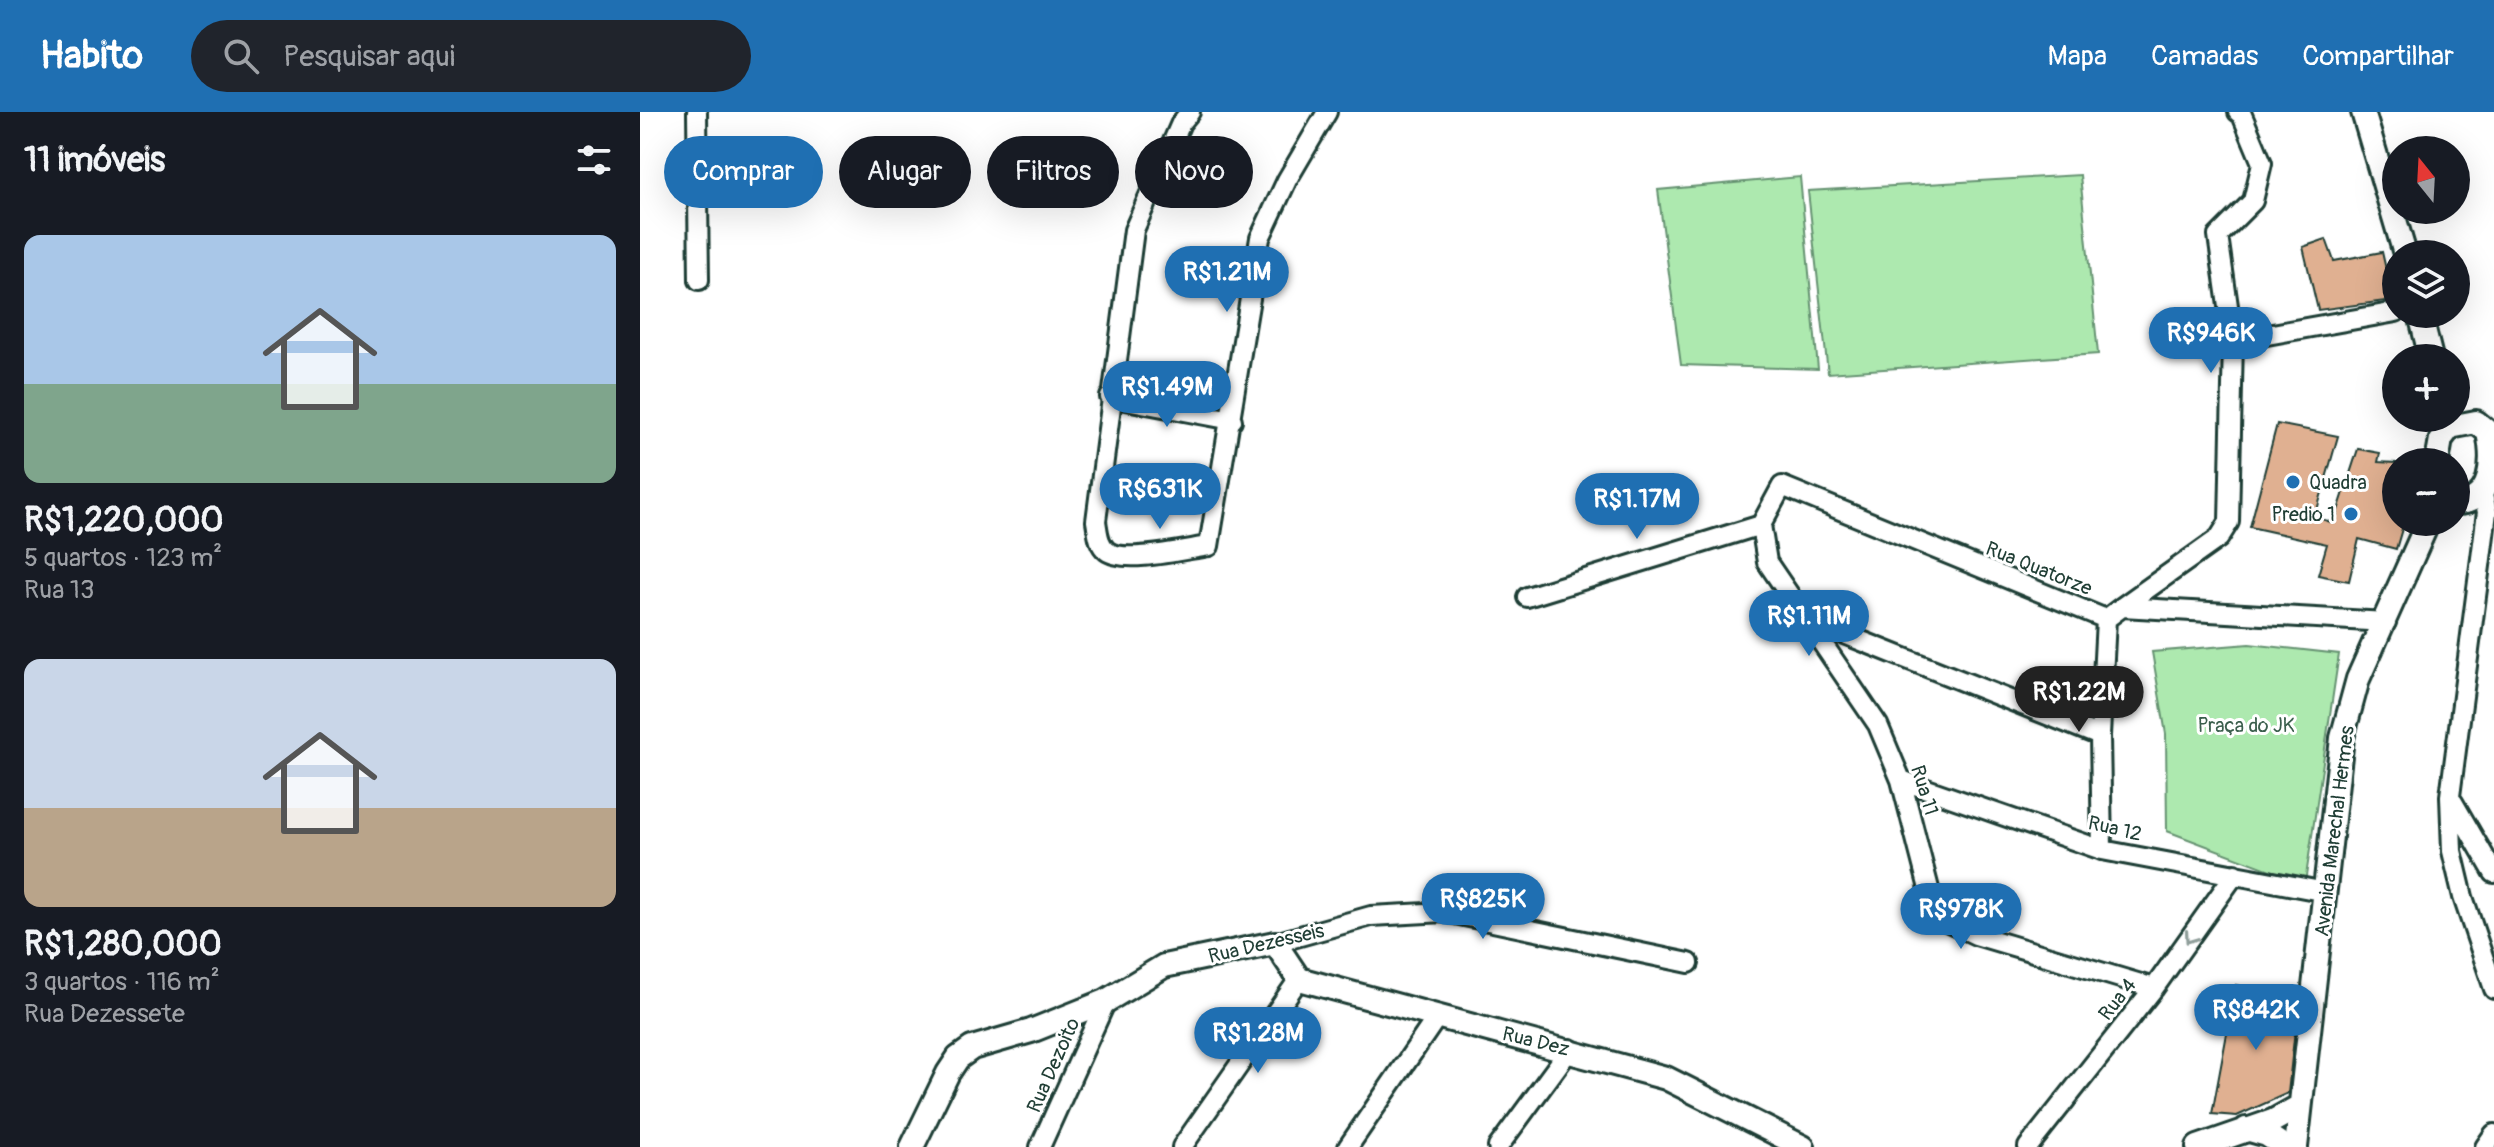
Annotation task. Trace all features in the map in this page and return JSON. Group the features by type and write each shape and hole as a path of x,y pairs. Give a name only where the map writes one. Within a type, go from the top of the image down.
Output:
{"street":[{"path":"697,112 699,280"},
{"path":"1190,112 1181,123 1134,230 1096,521 1099,539 1105,550 1120,558 1209,546 1260,238 1287,180 1327,112"},
{"name":"Rua Quatorze","path":"1761,525 1782,486 2106,619 2219,538 2229,522 2233,341 2218,236 2253,201 2262,163 2238,112"},
{"path":"2363,112 2401,240"},
{"path":"2233,341 2382,314"},
{"path":"1110,397 1232,420"},
{"path":"2470,422 2491,426 2492,453 2488,487 2483,495 2470,499"},
{"path":"2483,495 2487,512 2450,796 2452,851 2459,882 2494,989"},
{"path":"1527,597 1761,525"},
{"name":"Rua 11","path":"1761,525 1767,562 1809,619 1878,725 1901,780 1936,916 1976,935 2154,988"},
{"name":"Avenida Marechal Hermes","path":"2296,1147 2298,1107 2342,738 2358,679 2422,536"},
{"path":"2122,607 2386,622"},
{"path":"1809,619 2100,736"},
{"path":"2102,850 2100,736 2106,619"},
{"name":"Rua 12","path":"1901,780 2102,850 2326,892"},
{"path":"2450,796 2494,873"},
{"name":"Rua 4","path":"2028,1147 2154,988 2235,874"},
{"name":"Rua Dezesseis","path":"912,1147 958,1058 972,1048 1031,1031 1106,1001 1164,966 1275,943 1371,916 1445,912 1689,963"},
{"path":"1182,1147 1299,979 1275,943"},
{"name":"Rua Dez","path":"1299,979 1570,1049 1666,1078 1803,1147"},
{"name":"Rua Dezoito","path":"1040,1147 1106,1001"},
{"path":"1348,1147 1437,1017"},
{"path":"1498,1147 1570,1049"},
{"path":"2198,1147 2298,1107"},
{"path":"2246,1129 2267,1135 2285,1147"},
{"path":"2485,1147 2494,1134"}],"green space":[{"path":"2080,175 2098,354 1828,373 1808,191"},
{"path":"1800,177 1818,369 1681,365 1658,190"},
{"name":"Praça do JK","path":"2249,644 2339,654 2305,883 2167,831 2166,734 2152,652"}],"building":[{"path":"2326,239 2334,261 2382,252 2382,301 2318,310 2303,247"},
{"path":"2277,424 2338,436 2315,517 2334,523 2358,449 2380,453 2382,536 2400,536 2396,549 2359,539 2349,581 2318,575 2327,544 2250,527"},
{"path":"2236,985 2298,1002 2288,1093 2237,1116 2212,1114"}],"place":[{"name":"Quadra","path":"2293,482"},
{"name":"Predio 1","path":"2351,514"}]}
